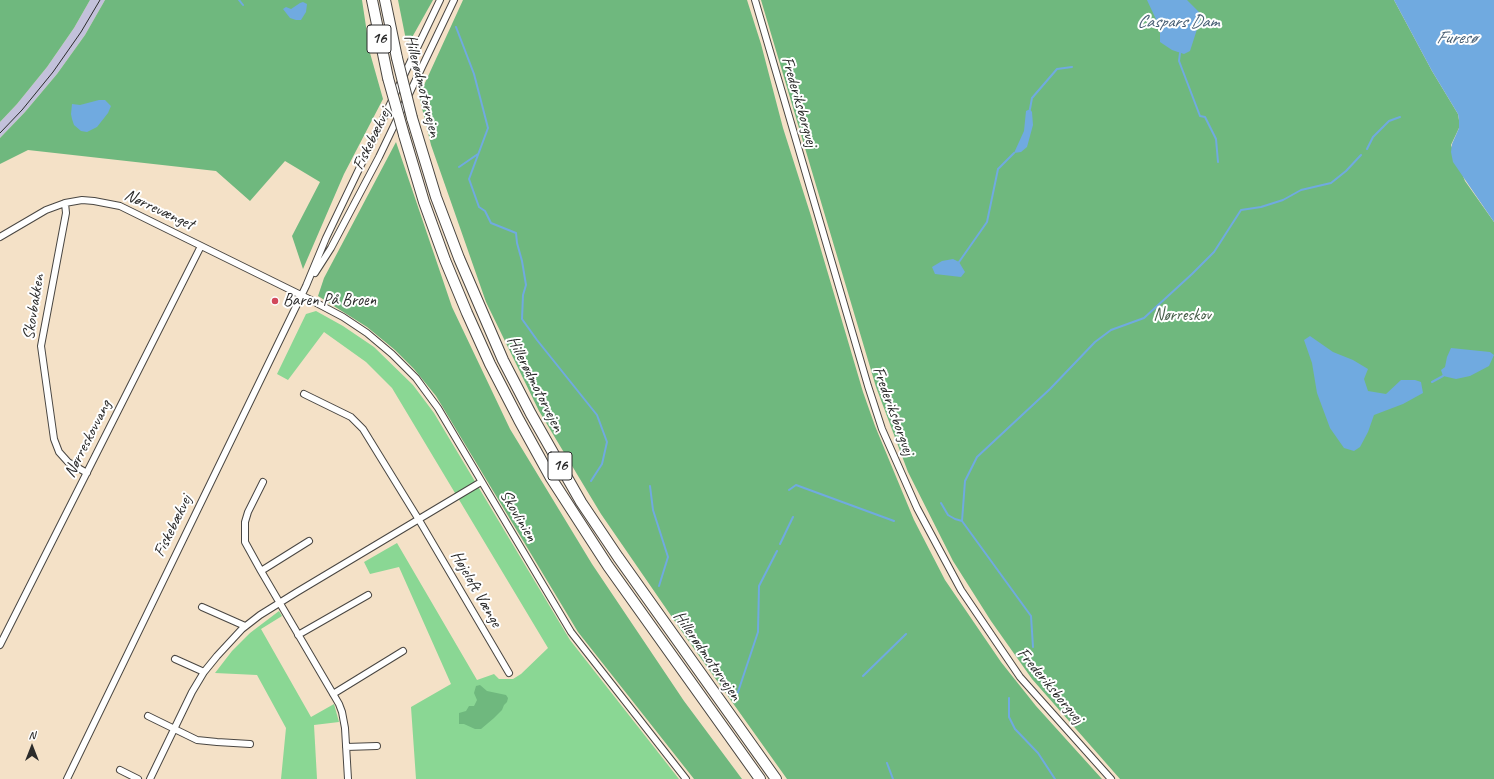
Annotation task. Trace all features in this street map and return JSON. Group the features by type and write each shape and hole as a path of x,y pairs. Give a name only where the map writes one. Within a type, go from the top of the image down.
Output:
{"highway":[{"name":"Hillerødmotorvejen","path":"372,0 388,78 424,202 445,260 490,364 551,478 608,566 760,779"},
{"name":"Hillerødmotorvejen","path":"385,0 397,58 412,118 436,197 459,258 503,360 531,414 582,502 614,551 776,779"}],"street":[{"name":"Fiskebækvej","path":"67,779 302,296 332,224 440,0"},
{"name":"Fiskebækvej","path":"306,286 331,248 379,157 454,0"},
{"name":"Frederiksborgvej","path":"755,0 873,404 882,429 917,508 961,590 1020,677 1111,779"},
{"name":"Nørrevænget","path":"0,237 46,210 65,203 82,200 120,206 302,296"},
{"name":"Skovbakken","path":"65,203 66,213 41,346 54,439 59,452 68,462 86,473"},
{"name":"Nørreskovvang","path":"0,645 201,246"},
{"name":"Skovlinien","path":"302,296 343,317 367,333 416,378 438,408 571,632 686,779"},
{"name":"Højeloft Vænge","path":"304,394 351,417 363,428 509,673"},
{"path":"264,482 248,512 245,522 245,542 342,712 345,728 348,779"},
{"path":"150,779 192,692 204,672 227,644 245,626 280,602 481,482"},
{"path":"261,571 309,541"},
{"path":"298,635 368,595"},
{"path":"202,607 245,626"},
{"path":"0,628 6,633"},
{"path":"333,694 403,651"},
{"path":"175,659 204,672"},
{"path":"148,716 197,740 250,744"},
{"path":"346,747 378,746"},
{"path":"120,770 138,779"}],"shaded area":[{"path":"90,0 105,0 85,35 57,74 25,112 0,138 0,122 17,104 47,67 74,28"}],"green space":[{"path":"0,0 90,0 74,28 47,67 17,104 0,122"},
{"path":"105,0 362,0 370,53 383,99 344,174 303,269 292,236 320,182 285,161 250,201 216,171 28,150 0,164 0,138 25,112 57,74 85,35"},
{"path":"398,0 433,0 410,41 406,40"},
{"path":"463,0 747,0 761,44 783,128 811,216 863,392 875,426 914,520 945,580 1001,662 1036,706 1102,779 787,779 685,636 601,514 539,411 486,302 431,145 419,96"},
{"name":"Nørreskov","path":"761,0 1394,0 1432,71 1458,114 1459,128 1451,145 1465,181 1494,222 1494,779 1120,779 1032,679 991,621 953,561 908,472 876,387"},
{"path":"396,142 452,307 510,429 592,564 684,701 742,779 694,779 578,632 436,396 414,369 395,350 367,327 318,296 324,278"},
{"path":"316,311 343,326 374,347 413,385 434,413 570,640 679,779 416,779 411,707 451,684 399,567 370,574 364,562 397,543 477,680 494,674 499,679 513,679 521,674 548,648 392,388 366,362 324,332 288,380 277,374 306,314"},
{"path":"279,611 282,616 261,629 311,717 334,704 339,722 314,725 317,779 281,779 286,728 257,675 215,673 232,651 250,633"},
{"path":"480,685 487,691 506,695 508,698 507,702 502,710 481,729 475,729 464,724 459,724 459,713 466,711 469,706 474,706 477,700 474,693 476,686"}],"water":[{"name":"Caspars Dam","path":"1147,0 1187,0 1199,12 1200,20 1190,51 1184,54 1172,50 1160,42 1160,28"},
{"name":"Furesø","path":"1394,0 1494,0 1494,222 1453,162 1451,152 1452,144 1459,128 1458,114 1432,71"},
{"path":"303,2 307,4 306,12 301,20 290,18 283,9 286,7 291,9"},
{"path":"105,100 111,106 108,113 97,127 87,132 81,131 74,125 72,119 72,104 80,105"},
{"path":"1030,109 1032,112 1033,125 1027,147 1021,152 1014,153 1024,131 1026,111"},
{"path":"953,259 959,262 965,272 961,277 935,274 932,267 942,261"},
{"path":"1310,336 1333,352 1353,360 1368,369 1364,379 1368,391 1386,394 1401,380 1415,380 1421,382 1423,393 1403,404 1374,415 1368,432 1360,447 1354,451 1344,448 1330,428 1317,393 1312,363 1304,340"},
{"path":"1451,348 1490,352 1494,355 1489,366 1470,376 1456,379 1443,376 1441,370 1445,367"}],"waterway":[{"path":"239,0 243,5"},
{"path":"456,27 474,74 488,128 469,179 479,207 485,211 491,223 516,233 526,285 523,295 522,319 597,415 607,442 602,464 591,481"},
{"path":"1180,53 1179,61 1200,116 1205,117 1216,139 1218,162"},
{"path":"1030,109 1032,98 1057,69 1072,67"},
{"path":"1367,149 1373,137 1389,121 1400,117"},
{"path":"959,262 987,222 998,169 1014,153"},
{"path":"459,167 478,154"},
{"path":"941,503 948,515 962,521 965,481 977,457 1050,389 1095,342 1111,330 1144,318 1192,274 1214,252 1241,210 1261,207 1283,200 1301,190 1331,183 1346,171 1361,155"},
{"path":"1432,382 1443,376"},
{"path":"789,490 796,485 894,521"},
{"path":"650,486 653,510 668,557 659,586"},
{"path":"780,544 793,517"},
{"path":"962,521 1031,616 1033,647"},
{"path":"737,695 758,632 759,586 777,551"},
{"path":"863,676 906,634"},
{"path":"1009,698 1009,717 1015,729 1038,753 1055,779"},
{"path":"887,763 893,779"}],"tram line":[{"path":"0,133 22,110 53,72 81,32 100,0"}],"place":[{"name":"Baren På Broen","path":"275,301"}]}
